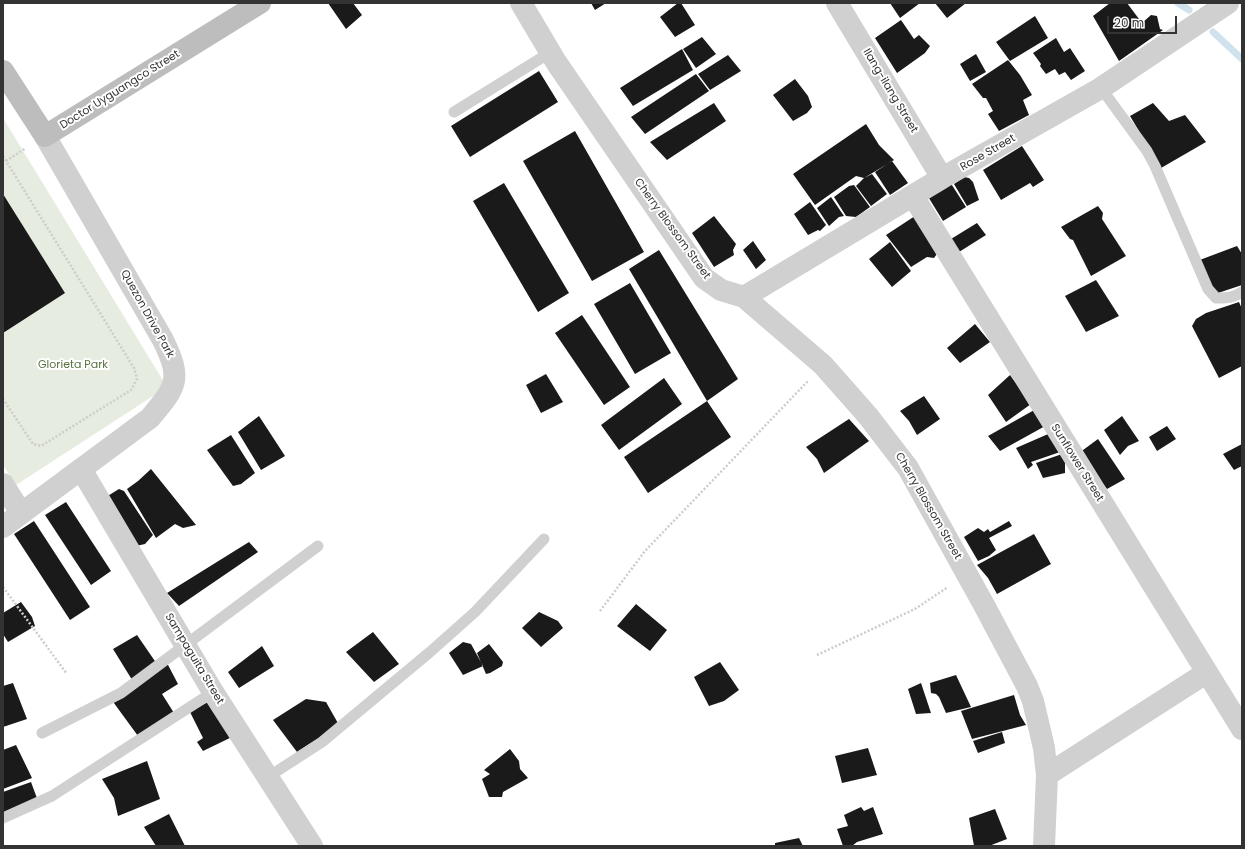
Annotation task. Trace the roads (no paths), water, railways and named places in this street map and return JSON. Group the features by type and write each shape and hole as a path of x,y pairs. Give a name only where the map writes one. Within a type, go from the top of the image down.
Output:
{"main road":[{"name":"Doctor Uyguangco Street","path":"37,142 260,3"},
{"path":"3,71 37,142"}],"street":[{"name":"Cherry Blossom Street","path":"521,3 551,52 704,278 721,290 744,297 823,365 868,416 908,468 967,574 1027,686 1033,701 1044,748 1047,775 1044,846"},
{"name":"Ilang-ilang Street","path":"837,3 942,178"},
{"name":"Rose Street","path":"744,297 942,178 1101,88 1228,3"},
{"name":"Quezon Drive Park","path":"3,526 150,418 166,399 175,379 173,360 164,340 37,142"},
{"name":"Sunflower Street","path":"913,196 1206,673 1242,729"},
{"name":"Sampaguita Street","path":"81,469 213,692 312,846"},
{"path":"3,484 21,513"},
{"path":"1047,775 1206,673"}],"lane":[{"path":"454,112 551,52"},
{"path":"1101,88 1147,151 1155,166 1208,289 1216,298 1237,296 1242,292"},
{"path":"268,777 322,742 430,652 475,612 544,539"},
{"path":"42,733 121,693 318,546"},
{"path":"3,818 52,796 213,692"}],"waterway":[{"path":"1178,3 1189,10"},
{"path":"1213,32 1242,59"}],"park label":[{"name":"Glorieta Park","path":"73,365"}]}
